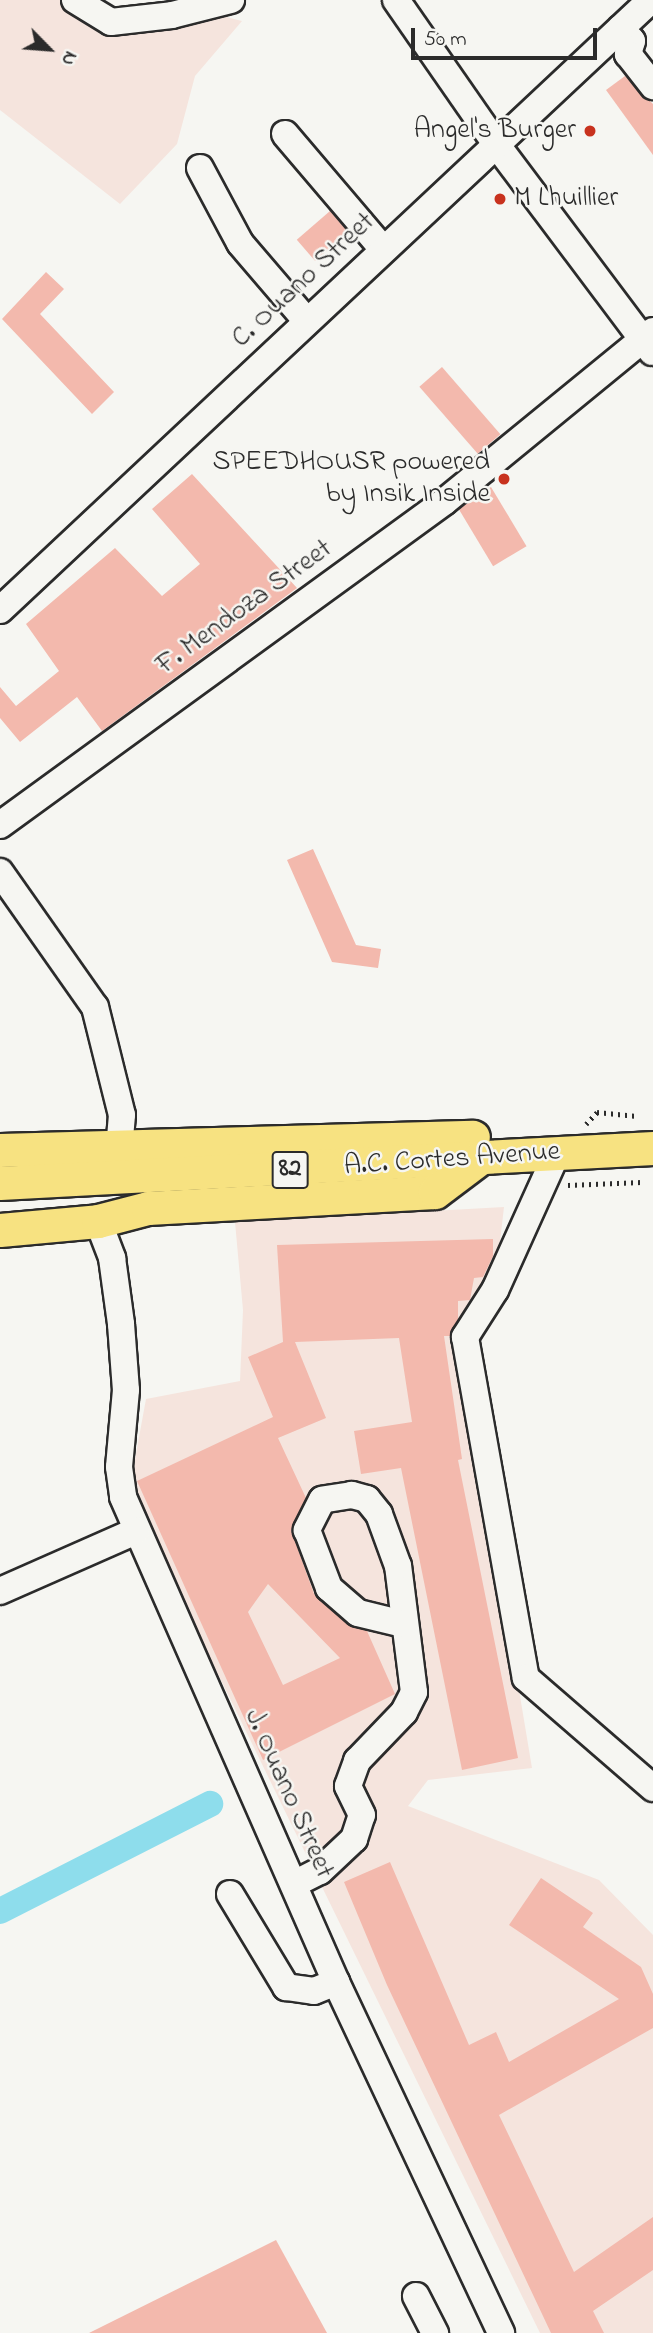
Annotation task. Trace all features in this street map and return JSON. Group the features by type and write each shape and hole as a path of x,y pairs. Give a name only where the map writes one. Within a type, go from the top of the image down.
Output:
{"main road":[{"path":"0,1150 566,1143 645,1123"},
{"name":"A.C. Cortes Avenue","path":"0,1183 481,1158 566,1143 653,1148"},
{"path":"0,1230 98,1221 148,1208 436,1192 481,1158"}],"street":[{"path":"75,0 111,22 172,15 231,0"},
{"path":"396,0 499,148 650,341"},
{"name":"C. Ouano Street","path":"0,610 306,320 499,148 517,124 618,41 651,0"},
{"path":"618,41 653,86"},
{"path":"285,134 383,249"},
{"path":"200,168 240,243 306,320"},
{"name":"F. Mendoza Street","path":"0,825 444,502 650,341"},
{"path":"0,872 95,1007 122,1115 119,1147"},
{"path":"566,1143 539,1186 495,1290 464,1337 526,1678 653,1788"},
{"name":"J. Ouano Street","path":"98,1221 112,1258 126,1390 119,1467 136,1531 335,1982 501,2333"},
{"path":"294,1884 320,1871 354,1839 362,1815 348,1786 357,1761 404,1712 414,1692 403,1624 398,1566 379,1514 367,1499 352,1495 322,1500 307,1530 328,1588 358,1613 403,1624"},
{"path":"0,1591 136,1531"},
{"path":"230,1894 286,1987 314,1991 335,1982"},
{"path":"416,2296 435,2333"}],"path":[{"path":"566,1143 597,1112 645,1123"},
{"path":"539,1186 642,1182"}],"shaded area":[{"path":"0,0 70,0 101,35 218,15 242,21 195,76 177,144 120,204 0,110"},
{"path":"504,1207 496,1277 460,1336 532,1768 428,1780 408,1806 599,1880 653,1935 653,2333 540,2333 129,1492 146,1399 240,1381 243,1310 235,1222"}],"building":[{"path":"625,76 653,104 653,155 606,90"},
{"path":"330,211 348,232 315,261 297,240"},
{"path":"46,272 64,289 40,314 114,392 92,414 2,319"},
{"path":"442,367 500,434 478,454 419,387"},
{"path":"192,474 297,588 102,731 77,697 20,742 0,718 0,687 16,706 59,671 26,624 115,548 162,596 200,564 152,509"},
{"path":"491,487 527,546 493,566 458,507"},
{"path":"313,849 356,945 381,949 378,968 332,962 287,860"},
{"path":"493,1239 493,1256 483,1277 474,1278 470,1300 458,1301 458,1319 450,1336 444,1336 462,1459 458,1460 518,1758 462,1770 401,1468 361,1474 354,1431 412,1422 399,1338 295,1342 326,1418 278,1438 306,1498 291,1530 314,1594 348,1625 367,1631 395,1694 263,1760 137,1481 273,1417 248,1357 283,1342 277,1245","holes":["268,1584 340,1658 283,1685 248,1612"]},
{"path":"390,1862 469,2045 496,2032 509,2062 619,1999 509,1925 541,1878 593,1913 583,1927 641,1967 653,1994 653,2028 499,2115 574,2272 653,2217 653,2270 593,2311 604,2333 551,2333 387,1985 344,1882"},
{"path":"276,2240 327,2333 89,2333"}],"waterway":[{"path":"0,1911 210,1804"}],"place":[{"name":"Angel's Burger","path":"590,131"},
{"name":"M Lhuillier","path":"500,199"},
{"name":"SPEEDHOUSR powered by Insik Inside","path":"504,479"}]}
